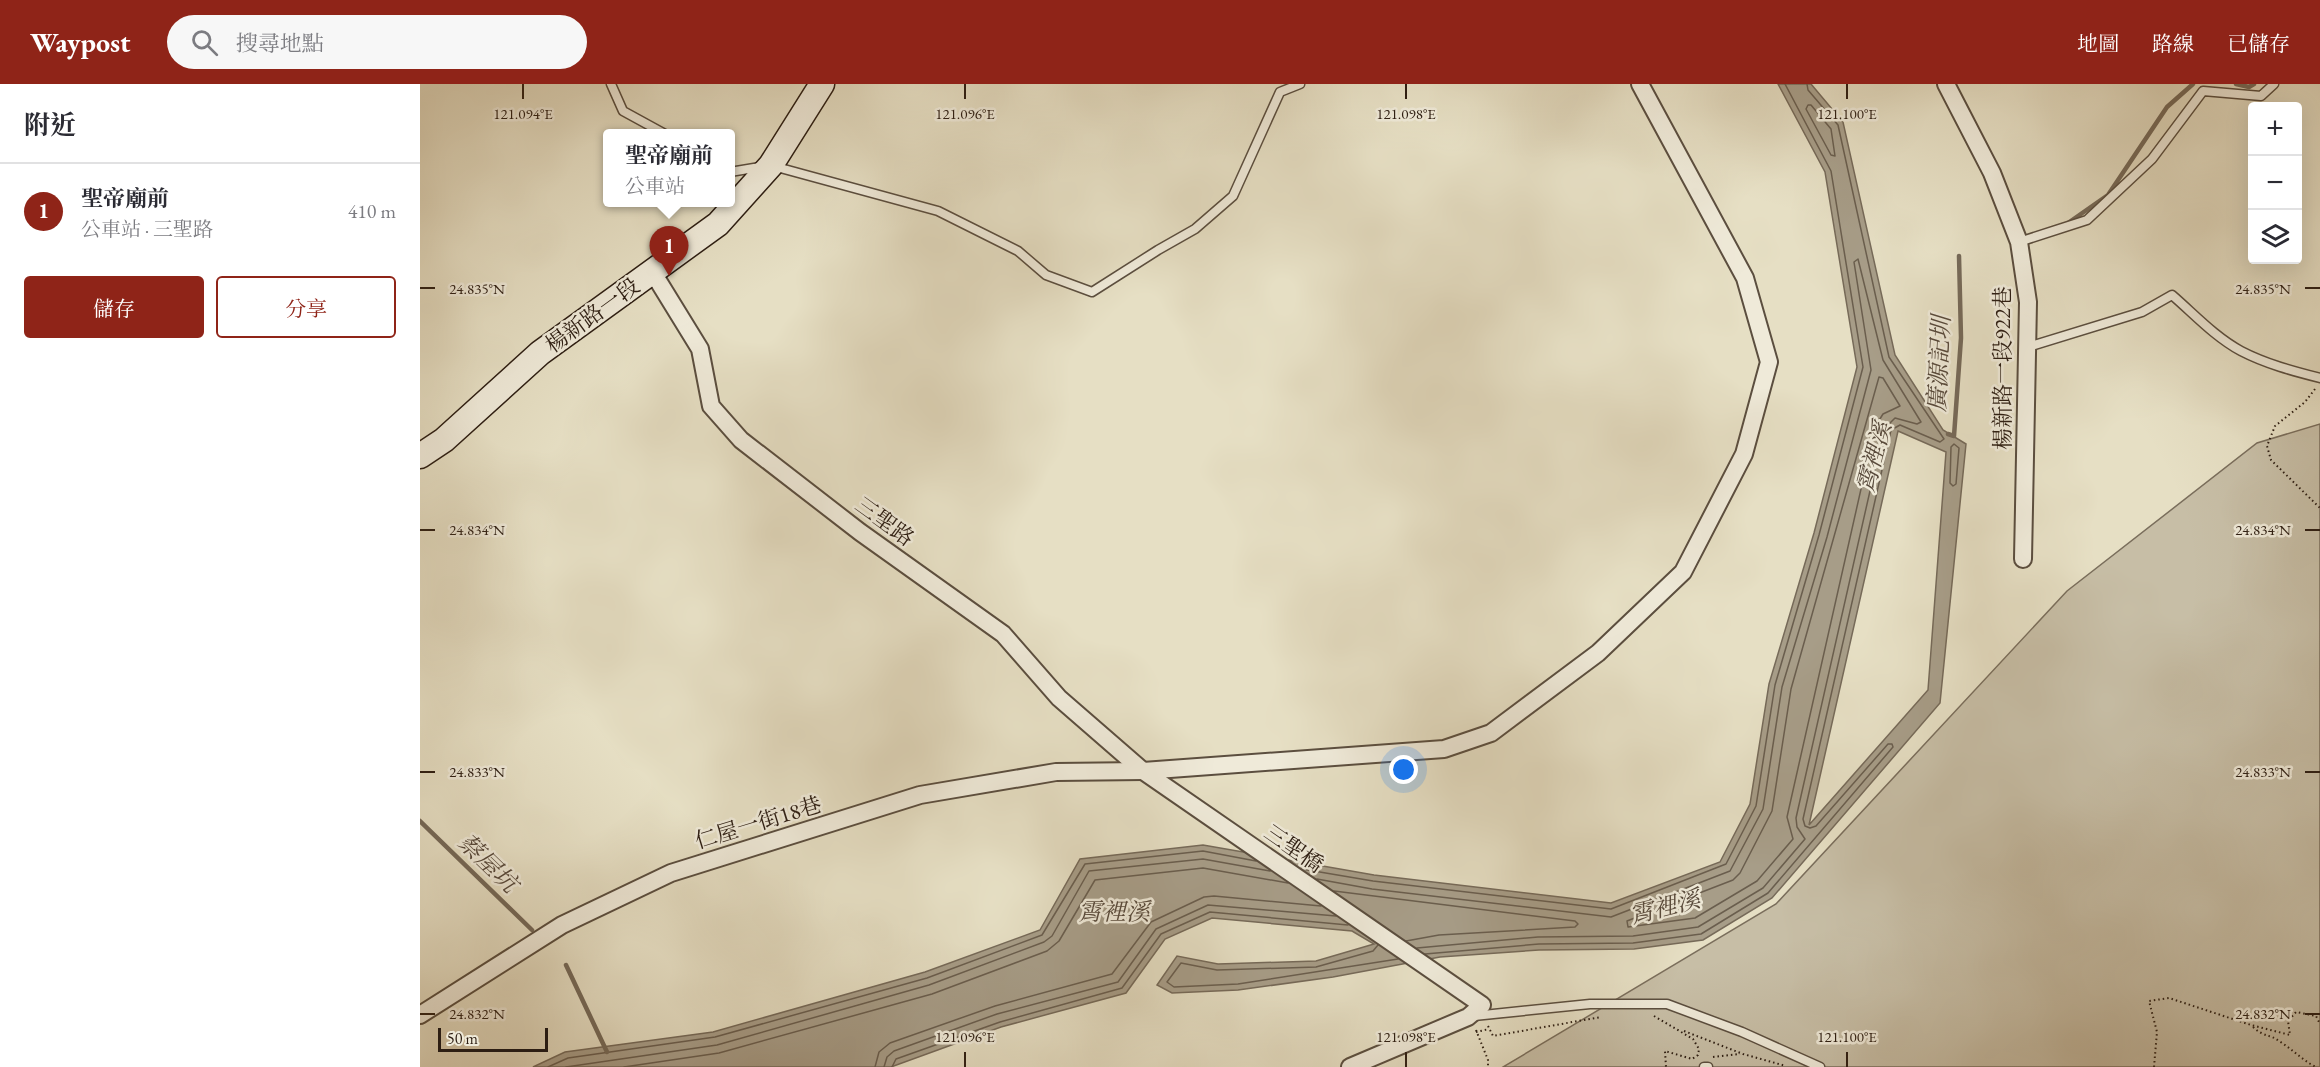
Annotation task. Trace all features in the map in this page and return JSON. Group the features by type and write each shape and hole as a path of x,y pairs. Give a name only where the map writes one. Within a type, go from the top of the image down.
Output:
{"main road":[{"name":"楊新路一段","path":"735,204 771,165 822,84"},
{"name":"楊新路一段","path":"420,456 444,440 540,353 717,224 733,207"}],"street":[{"name":"仁屋一街18巷","path":"420,1016 562,925 671,873 920,795 1056,772 1143,771 1444,749 1491,733 1598,653 1683,572 1744,454 1769,362 1745,278 1640,84"},
{"name":"楊新路一段922巷","path":"1946,84 1992,173 2019,242 2028,302 2023,559"},
{"name":"三聖路","path":"652,271 700,349 711,406 741,440 860,532 1004,634 1059,698 1143,771"},
{"name":"三聖橋","path":"1143,771 1482,1005 1479,1016"},
{"path":"1350,1067 1479,1016"}],"lane":[{"path":"611,84 623,111 656,129"},
{"path":"735,171 771,165 938,212 1018,251 1046,275 1092,292 1196,229 1233,196 1280,93 1300,84"},
{"path":"2019,242 2087,220 2152,159 2203,91 2261,96 2274,84"},
{"path":"2028,347 2142,312 2172,295 2213,332 2240,351 2286,370 2320,380"},
{"path":"1479,1016 1590,1004 1667,1004 1742,1032 1820,1067"}],"path":[{"path":"2320,380 2305,402 2275,426 2267,446 2271,460 2320,508"},
{"path":"2154,1067 2157,1032 2149,1001 2169,998 2251,1025 2290,1035 2288,1022 2296,1012 2316,1016 2320,1024"},
{"path":"1650,1014 1679,1029 1743,1054 1774,1065 1795,1067"},
{"path":"1488,1067 1488,1060 1473,1019 1479,1016 1493,1035 1610,1015"},
{"path":"2251,1025 2264,1036 2277,1039 2293,1053 2316,1067"},
{"path":"1476,1032 1489,1029"},
{"path":"1679,1029 1694,1039 1700,1048 1698,1055 1692,1059"},
{"path":"1666,1067 1665,1051 1705,1064"},
{"path":"1712,1057 1743,1054"}],"shaded area":[{"path":"2320,424 2320,1067 1503,1067 1776,904 2067,591 2257,443"}],"water":[{"name":"霄裡溪","path":"1778,84 1811,84 1843,122 1895,355 1943,430 1966,444 1940,703 1772,898 1703,940 1634,949 1539,950 1440,957 1333,977 1238,990 1172,993 1157,985 1177,956 1218,964 1316,961 1374,944 1352,931 1212,918 1165,939 1126,993 1001,1027 891,1067 533,1067 565,1052 713,1032 925,972 1040,930 1080,859 1203,845 1374,875 1611,903 1720,862 1750,804 1769,684 1814,533 1857,367 1825,172","holes":["1898,431 1946,452 1928,690 1809,825"]}],"waterway":[{"name":"廣源記圳","path":"2068,223 2108,195 2167,107 2193,84"},
{"name":"廣源記圳","path":"2236,84 2249,87 2254,84"},
{"name":"廣源記圳","path":"1948,434 1954,436 1961,338 1959,256"},
{"name":"蔡屋坑","path":"420,821 532,930"},
{"name":"蔡屋坑","path":"566,965 607,1052"}],"place":[{"name":"聖帝廟前","path":"669,276"}]}
